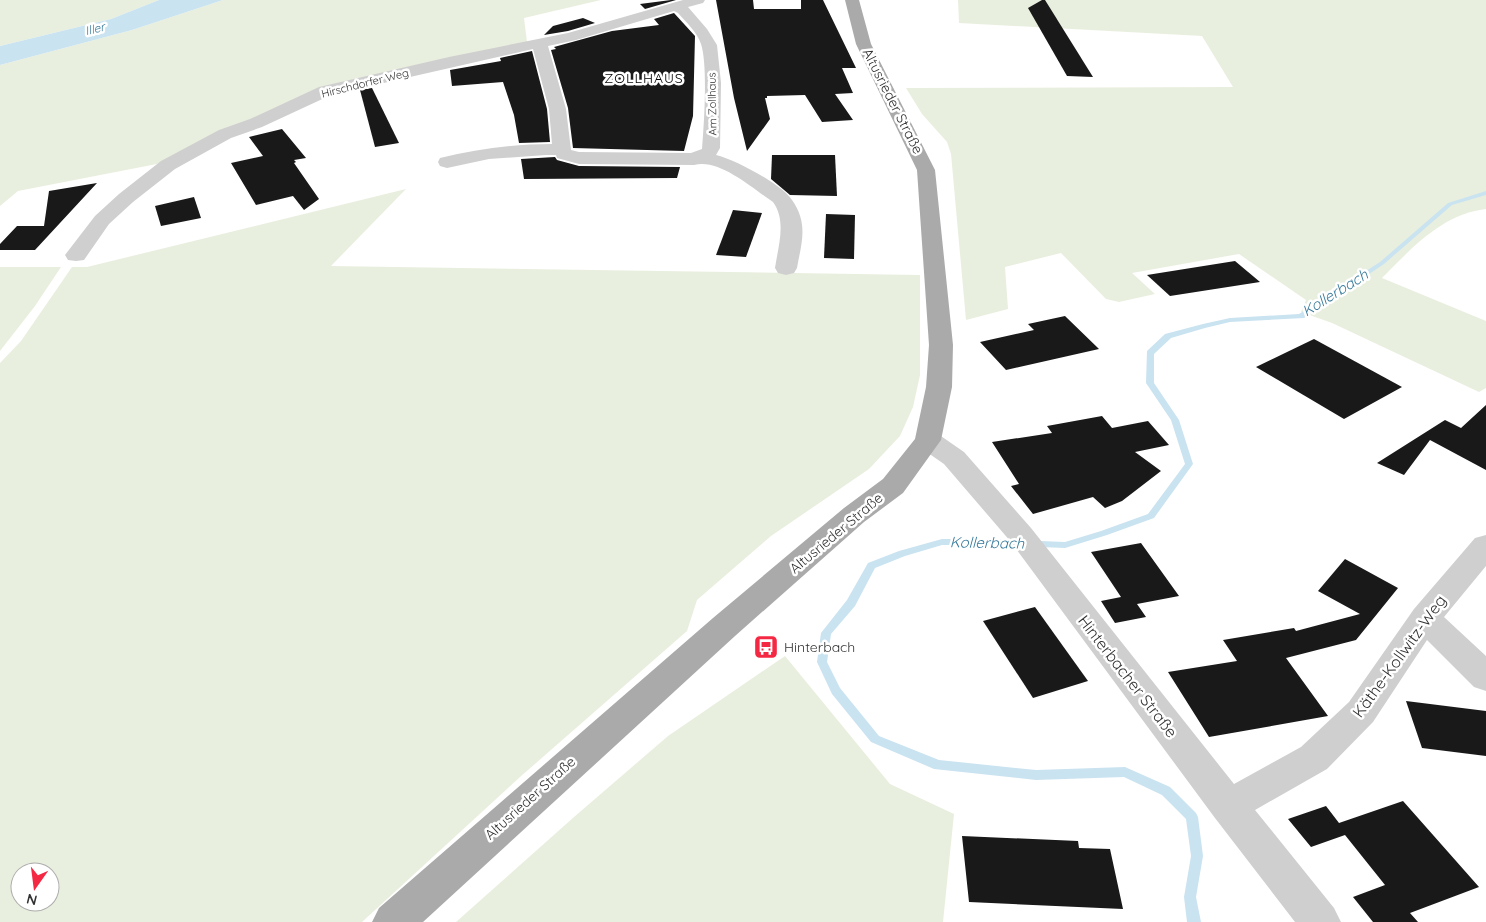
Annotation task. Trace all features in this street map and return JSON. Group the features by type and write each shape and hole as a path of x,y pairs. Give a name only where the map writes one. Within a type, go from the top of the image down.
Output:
{"main road":[{"name":"Altusrieder Straße","path":"393,922 717,634 854,515 893,486 928,440 939,386 941,345 926,170 917,144 870,57 859,29 852,0"}],"street":[{"name":"Hirschdorfer Weg","path":"76,255 102,220 126,198 168,165 225,134 256,123 325,91 599,30 698,0"},
{"name":"Am Zollhaus","path":"676,7 683,10 702,32 709,45 713,83 712,148 701,156"},
{"path":"539,43 557,106 562,134 561,150"},
{"path":"447,162 494,152 533,149 561,150 564,154 579,158 683,159 701,156 724,162 774,194 787,206 792,226 786,268"},
{"name":"Hinterbacher Straße","path":"928,440 954,458 1021,536 1228,806 1320,922"},
{"name":"Käthe-Kollwitz-Weg","path":"1228,806 1314,758 1361,712 1425,618 1486,546"},
{"path":"1425,618 1486,677"}],"green space":[{"path":"0,0 159,0 111,19 0,46"},
{"path":"223,0 601,0 524,18 527,42 330,85 162,163 18,191 0,206 0,65 132,30"},
{"path":"958,0 1486,0 1486,209 1470,212 1442,225 1416,244 1382,278 1486,321 1486,388 1479,392 1332,323 1301,312 1306,300 1239,254 1132,273 1155,294 1119,302 1106,299 1061,253 1005,267 1008,309 966,320 951,154 947,142 922,114 906,88 1233,87 1202,36 959,23"},
{"path":"406,189 331,266 920,275 920,375 913,407 900,436 869,469 771,536 697,600 687,631 520,777 362,922 0,922 0,363 21,341 72,267 87,267"},
{"path":"0,267 61,267 35,306 0,351"},
{"path":"785,656 890,784 954,814 943,922 456,922 668,736"}],"water":[{"name":"Iller","path":"159,0 223,0 132,30 0,65 0,46 111,19"}],"building":[{"path":"676,0 645,9 640,4"},
{"path":"716,0 753,0 754,9 801,9 801,0 823,0 856,68 842,68 853,93 835,94 853,120 822,122 805,95 767,96 765,98 770,119 747,151 734,98"},
{"path":"1045,0 1093,77 1067,76 1028,8"},
{"path":"674,13 695,36 693,116 684,151 573,148 568,108 551,50 556,49 554,47 612,31 659,25 654,19"},
{"path":"583,18 595,23 568,31 544,35 553,26"},
{"path":"532,51 547,109 550,142 519,143 514,115 503,82 452,86 450,70 501,61 500,58"},
{"path":"372,88 399,143 375,147 360,90"},
{"path":"282,129 306,158 294,160 296,162 294,163 319,199 304,210 293,196 256,205 231,163 263,156 249,137"},
{"path":"772,155 835,155 837,196 790,195 771,179"},
{"path":"555,157 557,160 579,166 680,167 677,178 524,179 521,159"},
{"path":"97,183 35,250 0,250 0,244 17,226 44,226 49,191"},
{"path":"194,197 201,218 161,226 155,206"},
{"path":"733,210 762,213 746,257 716,255"},
{"path":"826,214 855,215 854,259 824,258"},
{"path":"1235,261 1260,282 1170,296 1147,275"},
{"path":"1065,316 1099,349 1006,370 980,342 1034,330 1028,324"},
{"path":"1314,339 1402,387 1344,419 1256,367"},
{"path":"1486,405 1486,470 1430,440 1404,475 1377,463 1445,420 1461,428"},
{"path":"1102,416 1112,428 1148,421 1169,445 1135,452 1161,471 1122,501 1105,508 1093,497 1033,514 1011,486 1019,484 992,442 1052,433 1047,426"},
{"path":"1141,543 1179,596 1137,604 1146,617 1115,623 1101,601 1121,597 1091,552"},
{"path":"1345,559 1398,588 1356,640 1286,658 1328,716 1209,737 1168,672 1237,661 1223,640 1294,628 1296,631 1360,614 1318,591"},
{"path":"1035,607 1088,681 1033,698 983,621"},
{"path":"1406,701 1486,711 1486,756 1422,748"},
{"path":"1403,801 1479,887 1410,913 1418,922 1373,922 1353,897 1385,885 1345,835 1311,847 1288,819 1326,806 1339,823"},
{"path":"962,836 1078,841 1079,848 1110,849 1123,909 969,902"}],"waterway":[{"name":"Kollerbach","path":"1194,922 1190,897 1197,856 1192,817 1166,791 1125,772 1036,775 938,765 875,739 836,691 822,662 826,633 851,603 871,566 902,553 942,542 1065,545 1151,516 1189,464 1175,420 1150,383 1150,353 1168,336 1203,326 1230,320 1301,316 1382,263 1450,204 1486,193"}],"place":[{"name":"Hinterbach","path":"766,647"}],"district":[{"name":"ZOLLHAUS","path":"644,78"}]}
